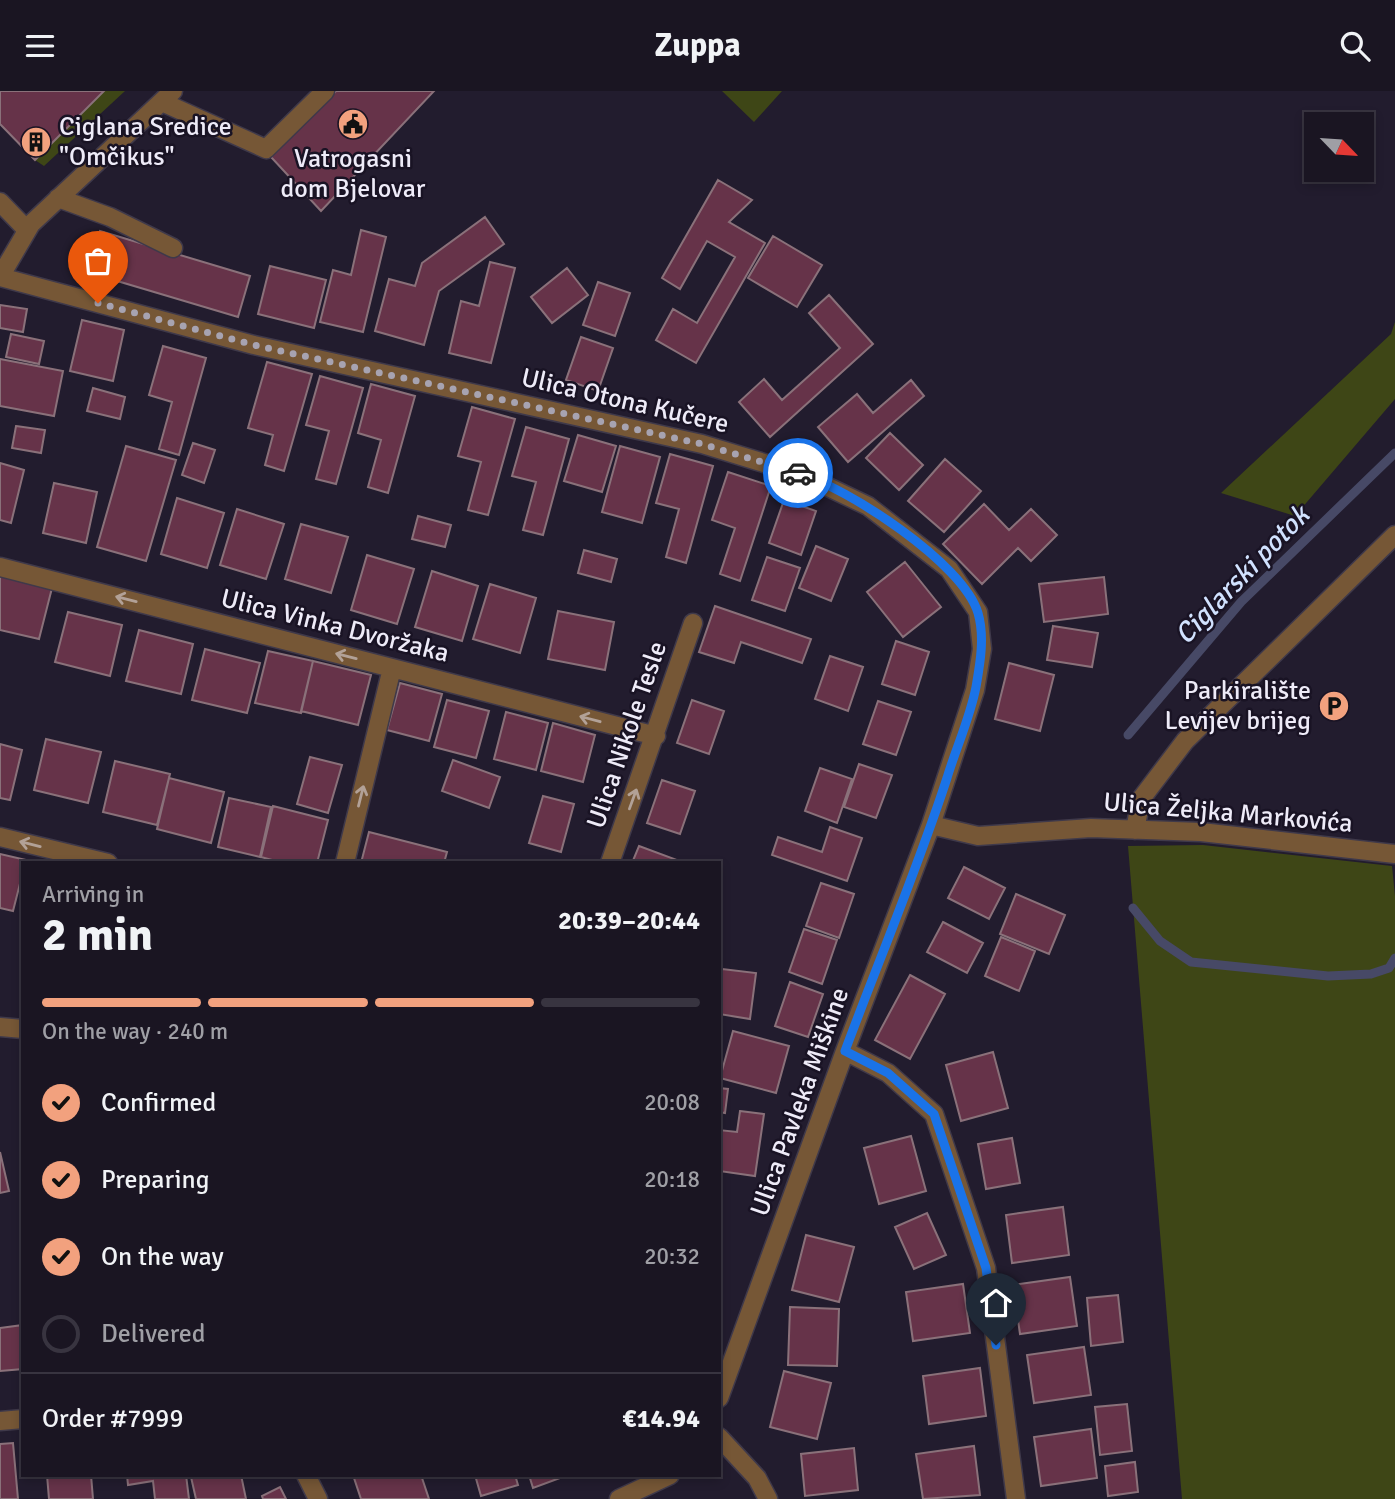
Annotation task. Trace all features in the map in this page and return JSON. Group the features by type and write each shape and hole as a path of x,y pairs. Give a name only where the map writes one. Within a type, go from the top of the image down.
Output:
{"street":[{"path":"0,277 27,230 167,96 266,149 325,91"},
{"path":"58,198 110,217 173,248"},
{"path":"0,202 27,230"},
{"name":"Ulica Otona Kučere","path":"0,277 254,345 702,444 803,475 868,506 949,569 978,612 982,649 975,690 932,825"},
{"path":"1135,830 1141,799 1185,741 1395,535"},
{"name":"Ulica Vinka Dvoržaka","path":"0,567 656,736"},
{"name":"Ulica Nikole Tesle","path":"611,861 693,624"},
{"path":"345,861 392,668"},
{"name":"Ulica Željka Markovića","path":"932,825 978,836 1091,828 1201,832 1395,854"},
{"name":"Ulica Pavleka Miškine","path":"721,1392 845,1051 932,825"},
{"path":"0,837 100,861"},
{"path":"0,1027 21,1030"},
{"path":"845,1051 888,1073 934,1114 986,1268 1016,1499"},
{"path":"0,1421 21,1419"},
{"path":"721,1439 757,1478 768,1499"},
{"path":"307,1477 318,1499"},
{"path":"619,1499 666,1477"}],"green space":[{"name":"Ciglana Sredice \"Omčikus\"","path":"0,91 125,91 44,166 35,160"},
{"path":"722,91 782,91 754,122"},
{"path":"1395,322 1395,399 1295,516 1221,493 1391,334"},
{"path":"1203,845 1392,866 1395,896 1395,1499 1182,1499 1128,846"}],"building":[{"name":"Ciglana Sredice \"Omčikus\"","path":"0,91 104,91 35,160 0,124"},
{"name":"Vatrogasni dom Bjelovar","path":"336,91 434,91 321,211 271,157"},
{"path":"718,180 752,200 729,222 765,243 696,363 656,340 673,309 697,323 735,257 707,241 680,289 662,278"},
{"path":"485,217 504,244 439,291 424,345 375,331 389,279 415,286 422,263"},
{"path":"361,230 386,237 363,332 320,322 333,270 351,275"},
{"path":"100,231 250,276 238,317 87,272"},
{"path":"773,236 822,265 797,307 748,278"},
{"path":"490,262 515,268 491,363 449,353 461,301 479,306"},
{"path":"270,266 326,280 314,328 258,314"},
{"path":"567,268 588,295 552,323 531,297"},
{"path":"598,282 630,293 615,336 583,325"},
{"path":"829,295 873,344 770,437 739,402 764,379 782,400 840,348 809,313"},
{"path":"0,305 27,309 23,332 0,328"},
{"path":"82,320 124,330 113,381 70,371"},
{"path":"11,334 44,341 39,364 6,357"},
{"path":"581,337 613,348 598,391 566,380"},
{"path":"163,346 206,358 179,455 159,449 172,402 149,395"},
{"path":"0,359 63,371 54,416 0,406"},
{"path":"267,362 312,374 284,471 265,465 273,435 248,428"},
{"path":"320,376 363,388 336,484 316,479 329,431 306,425"},
{"path":"911,380 924,396 848,462 818,427 857,394 873,413"},
{"path":"371,384 415,396 388,493 368,487 381,440 358,433"},
{"path":"93,388 125,397 120,419 87,411"},
{"path":"472,407 515,419 488,515 468,510 481,462 458,456"},
{"path":"16,426 45,430 41,453 12,448"},
{"path":"526,427 569,439 543,535 523,530 536,482 512,476"},
{"path":"890,433 923,465 899,490 866,458"},
{"path":"578,435 616,446 602,492 564,481"},
{"path":"193,443 215,450 204,483 182,475"},
{"path":"126,446 176,460 146,561 97,547"},
{"path":"620,446 660,457 642,523 602,512"},
{"path":"670,454 713,466 686,563 666,557 679,509 656,503"},
{"path":"945,459 981,491 944,532 908,501"},
{"path":"0,463 24,470 11,523 0,520"},
{"path":"728,472 771,486 740,581 720,574 735,528 712,520"},
{"path":"54,483 97,492 86,543 43,533"},
{"path":"177,498 224,513 207,568 161,554"},
{"path":"784,500 816,511 801,555 769,543"},
{"path":"984,504 1009,530 1031,509 1057,535 1031,561 1018,548 982,584 943,544"},
{"path":"237,509 284,524 266,579 220,565"},
{"path":"418,516 451,525 445,547 412,539"},
{"path":"301,524 348,537 331,593 285,579"},
{"path":"816,546 848,559 831,601 799,588"},
{"path":"584,550 617,559 611,582 578,573"},
{"path":"367,555 414,569 397,624 351,610"},
{"path":"767,557 800,568 785,611 752,600"},
{"path":"905,562 941,607 903,637 867,592"},
{"path":"432,571 478,586 462,641 415,627"},
{"path":"0,576 52,588 39,639 0,630"},
{"path":"1104,577 1108,614 1044,622 1039,584"},
{"path":"490,584 536,598 520,653 473,639"},
{"path":"715,606 811,639 802,663 741,642 734,663 699,652"},
{"path":"558,611 614,622 605,670 548,659"},
{"path":"68,612 122,625 110,676 55,662"},
{"path":"1053,626 1098,633 1092,667 1047,660"},
{"path":"139,630 193,644 181,694 126,681"},
{"path":"896,641 929,652 915,695 882,684"},
{"path":"205,649 260,663 247,713 192,700"},
{"path":"268,651 313,661 301,713 255,703"},
{"path":"830,656 863,667 848,711 815,699"},
{"path":"313,661 371,675 358,725 301,711"},
{"path":"1009,663 1054,675 1040,731 995,719"},
{"path":"400,683 442,694 429,741 387,730"},
{"path":"447,700 489,711 476,758 434,747"},
{"path":"692,700 724,711 709,754 677,743"},
{"path":"878,701 911,712 896,755 863,744"},
{"path":"506,712 548,723 536,770 494,759"},
{"path":"553,723 595,735 583,782 541,771"},
{"path":"46,739 101,752 88,803 34,790"},
{"path":"0,744 22,750 10,800 0,798"},
{"path":"310,757 342,765 328,813 297,804"},
{"path":"453,760 500,777 489,808 442,791"},
{"path":"115,761 170,774 157,825 103,812"},
{"path":"859,764 892,775 876,818 844,807"},
{"path":"820,768 852,779 837,823 805,811"},
{"path":"169,778 224,792 211,843 157,829"},
{"path":"662,780 695,791 680,834 647,823"},
{"path":"543,796 574,804 561,852 529,843"},
{"path":"229,798 271,807 260,857 218,847"},
{"path":"273,806 328,820 318,861 276,861 261,857"},
{"path":"830,827 862,838 847,881 772,855 778,837 822,852"},
{"path":"369,832 447,852 445,861 362,861"},
{"path":"639,846 677,860 677,861 633,861"},
{"path":"0,854 26,860 21,861 21,880 13,911 0,908"},
{"path":"964,867 1005,888 989,919 948,898"},
{"path":"821,883 854,894 839,938 806,926"},
{"path":"1016,894 1065,915 1049,954 1000,934"},
{"path":"943,922 983,943 967,973 927,952"},
{"path":"804,929 837,940 822,984 789,972"},
{"path":"1001,937 1035,951 1019,991 985,976"},
{"path":"722,969 756,973 750,1019 721,1014"},
{"path":"910,975 945,994 910,1059 875,1040"},
{"path":"790,982 823,994 808,1037 775,1026"},
{"path":"733,1031 789,1046 776,1093 721,1078"},
{"path":"993,1052 1008,1108 961,1121 946,1065"},
{"path":"721,1088 728,1089 725,1113 721,1112"},
{"path":"740,1111 764,1114 755,1176 721,1171 721,1130 737,1132"},
{"path":"911,1136 926,1191 879,1204 864,1148"},
{"path":"1012,1138 1020,1183 986,1189 978,1144"},
{"path":"0,1152 9,1191 0,1193"},
{"path":"1063,1207 1069,1255 1012,1263 1006,1215"},
{"path":"927,1213 946,1255 914,1269 895,1227"},
{"path":"806,1235 854,1247 839,1302 792,1290"},
{"path":"1070,1277 1077,1326 1020,1334 1013,1285"},
{"path":"963,1284 970,1333 913,1341 906,1292"},
{"path":"1118,1295 1123,1342 1091,1346 1087,1298"},
{"path":"790,1307 839,1309 837,1366 788,1365"},
{"path":"21,1325 21,1369 0,1371 0,1328"},
{"path":"1084,1347 1091,1395 1034,1403 1027,1355"},
{"path":"980,1368 986,1416 929,1424 923,1376"},
{"path":"784,1371 831,1383 817,1439 770,1427"},
{"path":"1127,1404 1132,1451 1100,1455 1095,1407"},
{"path":"1091,1429 1097,1478 1041,1486 1034,1437"},
{"path":"13,1443 18,1499 0,1499 0,1444"},
{"path":"974,1446 980,1495 923,1499 916,1454"},
{"path":"854,1448 858,1490 805,1496 801,1454"},
{"path":"1135,1462 1138,1492 1108,1496 1105,1466"},
{"path":"47,1477 91,1477 93,1499 49,1499"},
{"path":"127,1477 186,1477 189,1499 155,1499 153,1481 128,1485"},
{"path":"191,1477 241,1477 246,1499 196,1499"},
{"path":"354,1477 422,1477 429,1499 361,1499"},
{"path":"476,1477 516,1477 518,1485 481,1496"},
{"path":"530,1477 563,1477 533,1488"},
{"path":"280,1487 286,1499 263,1499 262,1496"}],"waterway":[{"name":"Ciglarski potok","path":"1128,735 1241,602 1395,453"},
{"path":"1133,908 1160,941 1191,962 1328,976 1371,974 1389,968 1395,958"}],"way so far":[{"path":"98,303 254,345 702,444 798,473"}],"place":[{"name":"Vatrogasni dom Bjelovar","path":"353,124"},
{"name":"Ciglana Sredice \"Omčikus\"","path":"36,142"},
{"name":"Parkiralište Levijev brijeg","path":"1334,706"}],"route":[{"path":"798,473 868,506 949,569 978,612 982,649 975,690 932,825 845,1051 888,1073 934,1114 986,1268 996,1345"}]}
